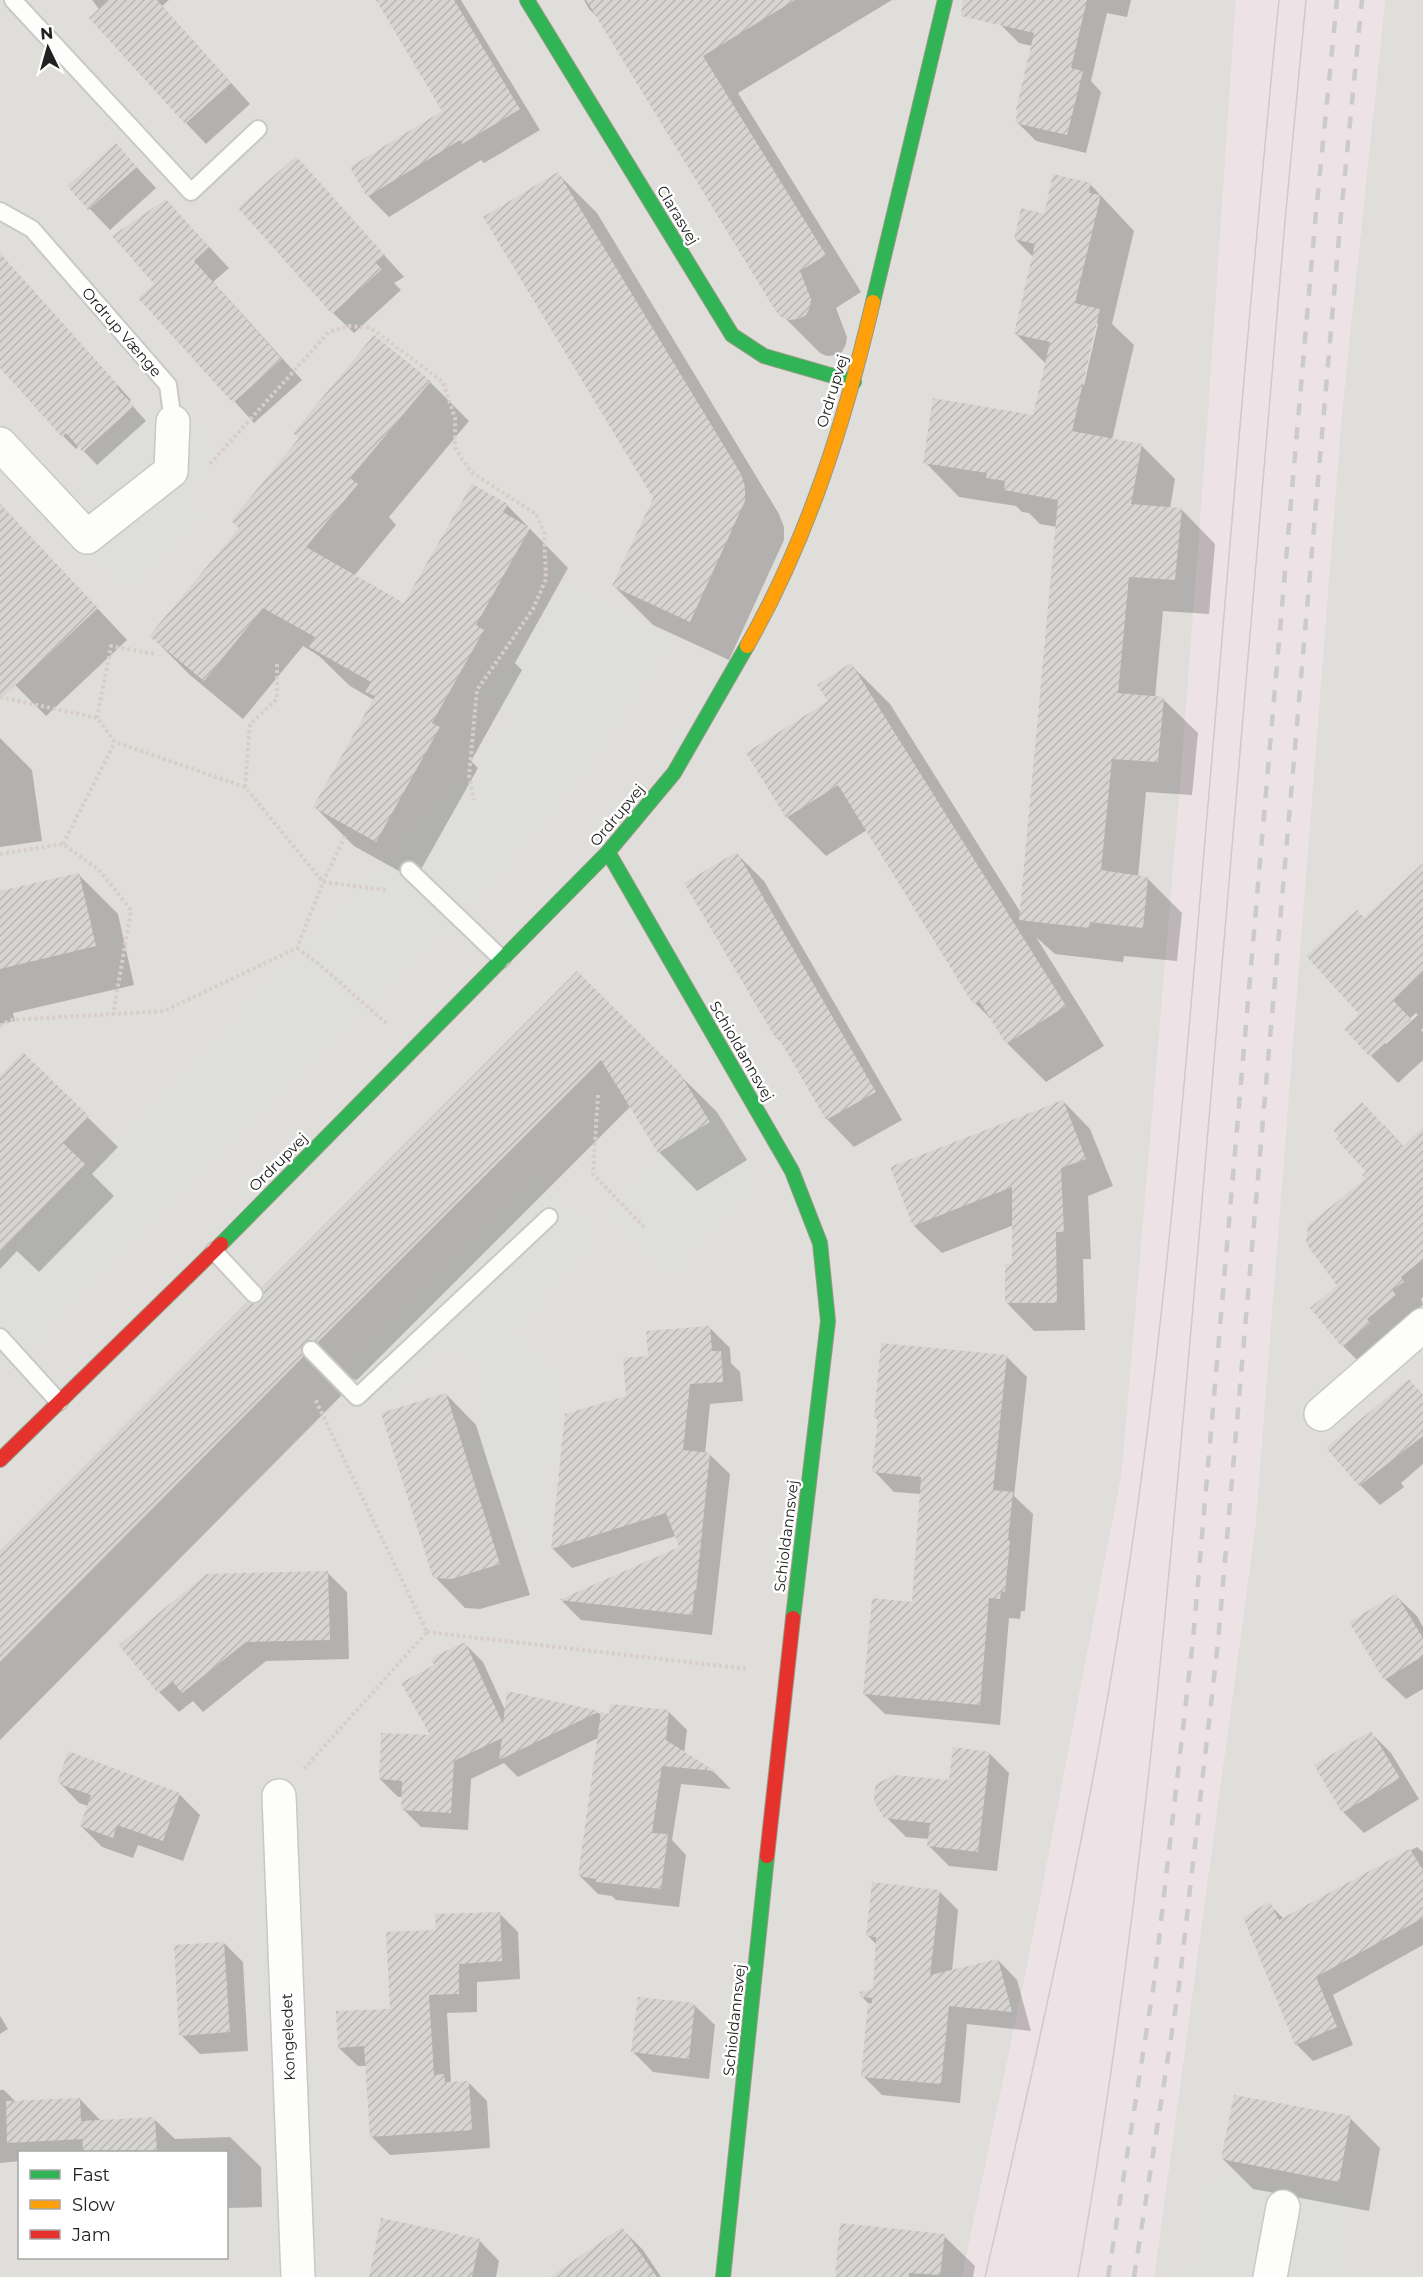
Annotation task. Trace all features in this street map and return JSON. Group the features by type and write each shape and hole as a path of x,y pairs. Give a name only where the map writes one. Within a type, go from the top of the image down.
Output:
{"street":[{"name":"Clarasvej","path":"527,0 732,335 764,356 854,381"},
{"name":"Ordrupvej","path":"0,1460 214,1251 608,852 674,773 759,625 810,516 854,381 945,0"},
{"name":"Ordrup Vænge","path":"171,471 173,422"},
{"path":"0,444 87,537 171,471"},
{"name":"Schioldannsvej","path":"608,852 792,1171 820,1243 828,1321 786,1674 723,2277"},
{"path":"1321,1414 1423,1325"},
{"name":"Kongeledet","path":"279,1796 298,2277"},
{"path":"1270,2277 1283,2207"}],"lane":[{"path":"13,0 191,192 258,129"},
{"name":"Ordrup Vænge","path":"0,211 32,229 168,385 173,422"},
{"path":"409,870 502,959"},
{"path":"316,1355 357,1397 549,1217"},
{"path":"214,1251 254,1294"},
{"path":"0,1337 59,1402"}],"path":[{"path":"171,471 203,472 329,332 349,326 371,327 442,381 456,418 455,448 471,472 536,514 544,533 546,579 533,609 477,690 469,776 474,800"},
{"path":"97,718 111,646 155,654"},
{"path":"245,787 250,724 277,699 277,661"},
{"path":"0,697 97,718 115,742 245,787 323,882 389,890"},
{"path":"63,844 115,742"},
{"path":"0,1026 10,1020 164,1011 297,948 323,882 346,834"},
{"path":"0,854 63,844 99,870 131,910 113,1015"},
{"path":"297,948 320,965 414,1048"},
{"path":"598,1095 593,1174 645,1228"},
{"path":"316,1355 304,1376 427,1632"},
{"path":"427,1632 786,1674"},
{"path":"279,1796 427,1632"}],"shaded area":[{"path":"0,0 1236,0 1180,790 1122,1473 1028,1963 962,2277 0,2277"},
{"path":"1236,0 1385,0 1342,409 1255,1528 1154,2277 962,2277 1028,1963 1122,1473 1180,790"},
{"path":"1385,0 1423,0 1423,2277 1154,2277 1255,1528 1342,409"},
{"path":"184,411 208,437 209,443 218,450 194,483 192,500 197,520 125,586 91,549 90,507 98,500 77,477 145,415"},
{"path":"566,586 670,637 588,766 500,868 28,1347 0,1320 0,1258 130,1133 383,868 517,719 490,695"},
{"path":"712,1114 753,1184 673,1272 608,1209"},
{"path":"535,1178 597,1236 511,1331 556,1380 538,1554 476,1445 489,1381 477,1360 461,1352 433,1353 389,1397 351,1364"},
{"path":"1214,2177 1349,2200 1332,2277 1194,2277"}],"building":[{"path":"108,0 157,0 231,83 185,124 89,18"},
{"path":"376,0 454,0 520,109 462,144 460,140 367,197 350,167 442,111"},
{"path":"586,0 795,0 703,56 826,255 800,271 811,299 806,315 789,320 781,317 775,310"},
{"path":"963,0 1087,0 1071,68 1083,71 1067,135 1015,123 1034,33 961,16"},
{"path":"116,143 137,167 88,210 67,186"},
{"path":"296,156 385,255 375,262 382,269 332,314 238,208"},
{"path":"558,172 741,474 745,487 745,501 690,622 612,586 653,498 483,217"},
{"path":"1053,174 1091,183 1089,193 1101,195 1075,303 1100,309 1072,431 1142,444 1131,504 1182,508 1175,580 1129,577 1118,693 1164,697 1158,762 1112,759 1101,870 1148,877 1143,928 1090,922 1089,928 1019,920 1058,500 1004,490 1005,481 986,478 987,473 923,463 933,398 1033,415 1050,342 1014,334 1035,244 1014,239 1021,208 1044,214"},
{"path":"166,199 209,247 194,261 282,359 233,403 138,298 154,284 112,236"},
{"path":"0,253 119,386 117,388 134,406 83,452 66,433 62,437 0,368"},
{"path":"374,335 431,381 350,478 358,484 306,547 404,603 472,484 508,504 503,512 530,528 476,625 484,630 432,723 440,727 376,842 313,807 375,696 365,692 371,682 309,647 315,637 263,608 204,681 149,636 239,528 231,521 299,438 293,433"},
{"path":"0,504 98,608 0,700"},
{"path":"851,663 1066,1006 1006,1044 980,1002 973,1004 838,785 786,818 746,753 828,701 817,685"},
{"path":"737,852 876,1092 826,1120 684,883"},
{"path":"1423,863 1423,972 1393,1000 1411,1019 1370,1057 1344,1029 1359,1014 1306,956 1357,910 1364,918"},
{"path":"79,873 96,946 0,969 0,891"},
{"path":"577,971 679,1072 710,1122 658,1153 601,1060 318,1342 309,1340 303,1343 301,1348 303,1357 0,1662 0,1550 247,1302 256,1304 262,1301 264,1292 262,1287"},
{"path":"23,1052 89,1116 63,1143 85,1164 0,1251 0,1076"},
{"path":"1063,1100 1086,1159 1061,1168 1064,1232 1056,1232 1057,1303 1005,1303 1005,1264 1012,1264 1012,1187 913,1226 890,1167"},
{"path":"1362,1102 1403,1146 1423,1127 1423,1259 1401,1277 1404,1282 1392,1290 1396,1295 1367,1319 1370,1323 1342,1347 1310,1308 1337,1286 1306,1243 1308,1225 1365,1179 1362,1175 1366,1172 1336,1139 1339,1136 1333,1130"},
{"path":"710,1326 712,1351 721,1351 723,1382 690,1384 683,1450 710,1453 692,1615 559,1600 679,1547 666,1513 551,1549 565,1414 626,1396 623,1358 648,1356 646,1331"},
{"path":"881,1343 1007,1355 993,1490 1013,1492 1008,1540 1010,1541 1005,1592 1001,1591 1000,1599 989,1598 980,1705 863,1694 872,1598 912,1602 921,1477 872,1472 878,1418 874,1417"},
{"path":"1409,1379 1423,1396 1423,1436 1359,1486 1326,1448"},
{"path":"446,1393 500,1564 452,1579 433,1578 381,1413"},
{"path":"328,1571 330,1640 246,1642 182,1693 173,1682 158,1693 119,1645 207,1574"},
{"path":"1396,1594 1423,1638 1423,1656 1384,1680 1349,1622"},
{"path":"465,1642 503,1724 507,1691 600,1711 499,1760 502,1738 454,1761 451,1813 401,1810 402,1781 379,1779 381,1733 430,1735 401,1683 434,1665 431,1658"},
{"path":"610,1704 669,1710 666,1740 715,1771 662,1766 652,1833 668,1834 661,1889 596,1882 596,1879 578,1876 601,1712 609,1714"},
{"path":"1371,1731 1400,1778 1342,1813 1314,1765"},
{"path":"953,1747 990,1752 978,1852 927,1846 930,1823 884,1818 874,1802 875,1785 893,1775 949,1780"},
{"path":"68,1751 180,1793 163,1841 117,1825 113,1838 80,1826 91,1795 57,1783"},
{"path":"1410,1849 1423,1870 1423,1918 1316,1977 1337,2027 1295,2045 1243,1917 1270,1902 1279,1920"},
{"path":"872,1882 940,1890 930,1975 998,1959 1012,2012 949,2006 941,2084 861,2077 868,2003 872,2003 872,1998 860,1997 860,1992 873,1989 876,1937 866,1936"},
{"path":"500,1912 502,1961 459,1964 459,1994 429,1995 434,2075 444,2074 445,2082 469,2081 472,2130 370,2137 364,2046 338,2048 336,2011 390,2009 386,1932 436,1930 435,1914"},
{"path":"224,1942 230,2032 181,2036 179,2035 174,1945"},
{"path":"638,1997 695,2003 689,2059 631,2052"},
{"path":"1234,2095 1351,2116 1339,2182 1221,2159"},
{"path":"80,2098 81,2121 155,2117 157,2151 83,2151 82,2134 82,2139 7,2143 6,2101"},
{"path":"381,2218 480,2239 472,2277 369,2277"},
{"path":"840,2223 945,2234 940,2275 909,2273 909,2277 835,2277"},
{"path":"622,2227 657,2277 550,2277"}],"tram line":[{"path":"985,2277 1049,1994 1088,1804 1122,1614 1147,1436 1182,1109 1279,0"},
{"path":"1078,2277 1119,2015 1165,1621 1306,0"}],"railway":[{"path":"1108,2277 1154,1983 1193,1640 1315,223 1337,0"},
{"path":"1134,2277 1179,1986 1218,1642 1340,225 1362,0"}],"traffic: fast":[{"path":"527,0 732,335 764,356 854,382"},
{"path":"873,302 945,0"},
{"path":"221,1244 608,852 674,773 747,646"},
{"path":"608,852 792,1171 820,1243 828,1321 793,1618"},
{"path":"723,2277 767,1856"}],"traffic: slow":[{"path":"747,646 788,564 822,479 850,391 873,302"}],"traffic: jam":[{"path":"0,1460 221,1244"},
{"path":"767,1856 793,1618"}]}
